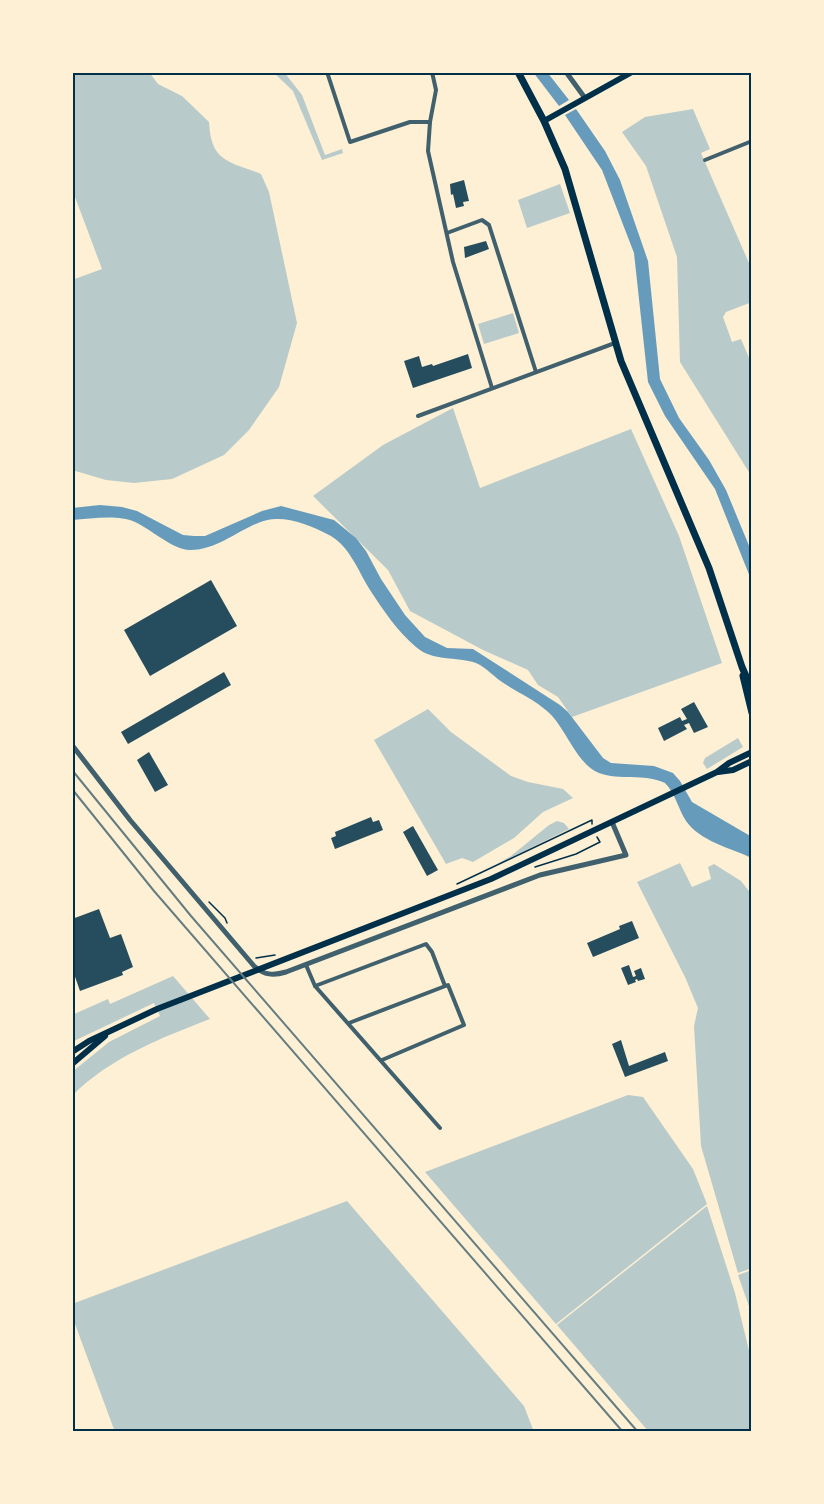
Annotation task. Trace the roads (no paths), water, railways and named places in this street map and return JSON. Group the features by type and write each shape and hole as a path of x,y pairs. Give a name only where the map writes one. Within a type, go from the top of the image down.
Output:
{"main road":[{"path":"518,72 544,121 575,196 615,343 634,396 710,568 742,667 752,690"},
{"path":"544,121 632,72"},
{"path":"742,667 744,687 752,713"},
{"path":"72,1052 89,1041 157,1009 491,879 698,782 752,752"},
{"path":"717,772 733,770 752,761"},
{"path":"72,1064 115,1029"}],"street":[{"path":"327,72 350,142 410,122 430,122"},
{"path":"432,72 436,90 428,151 466,309 492,388"},
{"path":"566,72 585,98"},
{"path":"705,160 752,141"},
{"path":"447,233 482,220 489,225 536,372"},
{"path":"418,416 615,343"},
{"path":"72,745 130,820 197,900 254,966 261,972 269,974 278,975 540,875 626,855 612,822"},
{"path":"315,986 426,944 432,952 445,986"},
{"path":"306,964 315,986 440,1128"},
{"path":"349,1023 448,985 464,1025 381,1060"}],"water":[{"path":"533,72 547,72 569,100 559,106"},
{"path":"576,109 605,151 620,180 648,261 660,379 679,418 709,460 726,490 752,553 752,582 715,489 665,416 648,382 634,253 602,170 565,115"},
{"path":"100,505 137,511 183,535 194,536 205,536 262,511 281,506 334,520 356,538 405,615 425,637 447,648 473,649 560,705 568,712 603,758 611,763 654,766 673,773 692,802 752,837 752,858 707,839 692,828 665,783 648,778 615,777 599,773 591,768 577,754 560,726 547,711 501,682 480,665 437,657 416,647 403,635 386,613 347,551 335,538 302,523 275,519 255,524 213,545 191,550 177,547 141,525 128,520 104,518 72,520 72,508"}],"railway":[{"path":"72,770 191,916 638,1432"},
{"path":"72,789 154,891 623,1432"}]}
